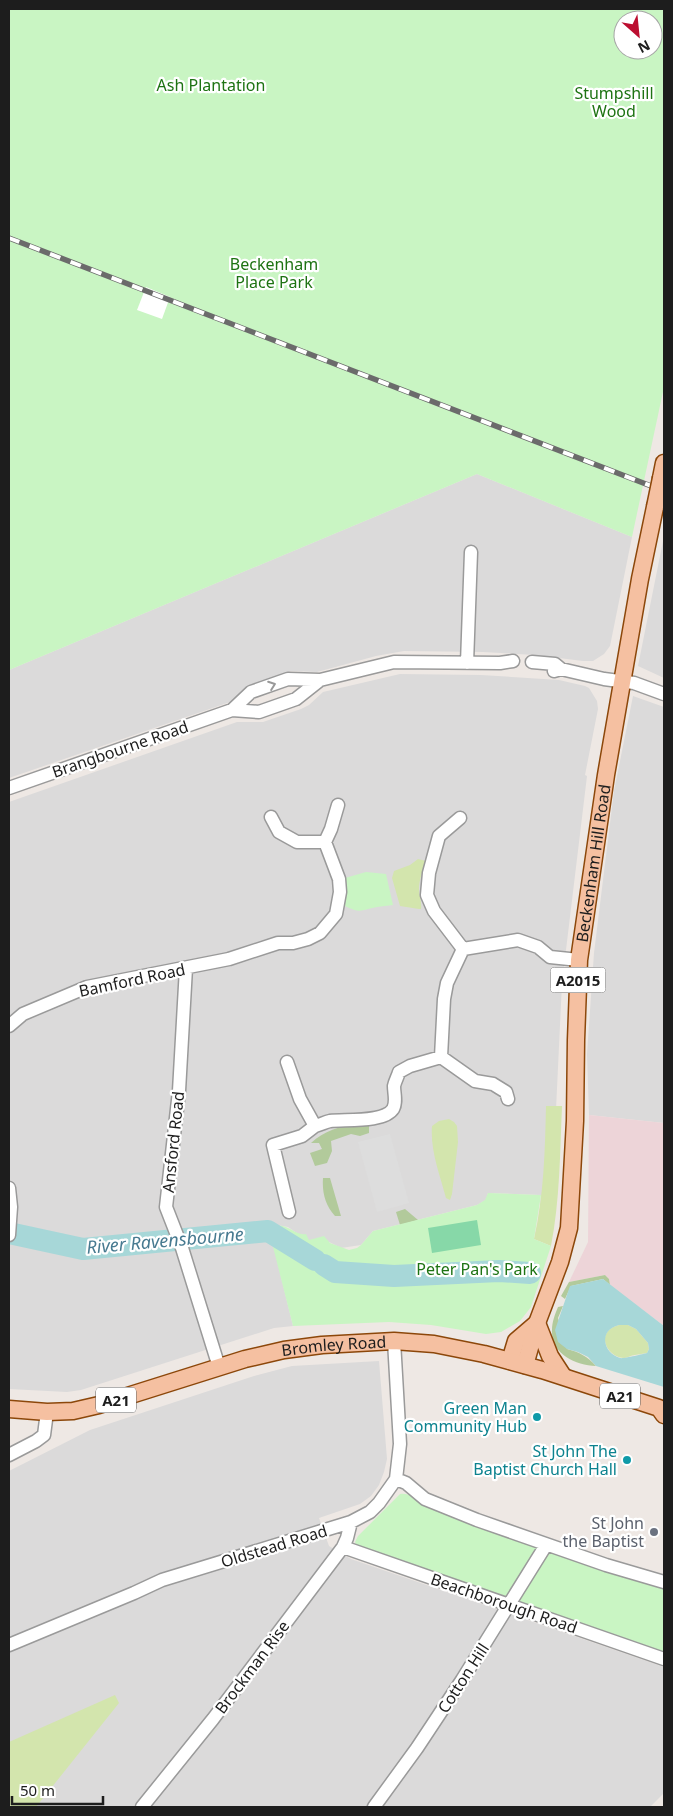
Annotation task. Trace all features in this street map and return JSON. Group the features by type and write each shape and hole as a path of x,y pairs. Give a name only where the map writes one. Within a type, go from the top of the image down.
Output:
{"main road":[{"name":"Beckenham Hill Road","path":"518,1363 516,1341 537,1323 560,1262 569,1228 575,1121 576,1040 580,960 606,775 644,554 663,470"},
{"path":"537,1323 550,1356 563,1376"},
{"name":"Bromley Road","path":"9,1409 47,1412 73,1411 99,1405 245,1359 284,1350 394,1341 434,1344 518,1363 563,1376 662,1410"}],"street":[{"path":"467,663 471,552"},
{"name":"Brangbourne Road","path":"232,710 251,692 288,679 320,680 394,662 509,664"},
{"path":"532,662 555,664 557,670 634,683 664,694"},
{"name":"Brangbourne Road","path":"9,788 232,710 259,712 296,699 320,680"},
{"path":"271,817 279,832 297,842 325,842 338,805"},
{"path":"460,818 439,836 429,873 426,895 434,911 464,949"},
{"name":"Bamford Road","path":"9,1026 23,1014 87,987 229,959 278,942 308,939 320,933 336,914 340,892 339,879 325,842"},
{"path":"464,949 518,940 538,947 550,957 580,960"},
{"path":"441,1057 444,999 447,983 464,949"},
{"name":"Ansford Road","path":"186,968 179,1091 166,1207 182,1248 219,1367"},
{"path":"441,1057 475,1081 493,1084 506,1092 508,1100"},
{"path":"289,1212 273,1145 302,1136 315,1126 330,1121 351,1121 374,1118 386,1114 392,1110 395,1101 394,1085 399,1072 410,1066 441,1057"},
{"path":"287,1062 300,1099 315,1126"},
{"path":"9,1188 11,1207 9,1235"},
{"name":"Oldstead Road","path":"9,1645 134,1594 162,1580 351,1522 370,1512 380,1503 396,1479 400,1444 394,1341"},
{"path":"9,1455 44,1435 47,1412"},
{"path":"396,1479 406,1483 425,1499 477,1520 606,1565 664,1582"},
{"name":"Brockman Rise","path":"142,1807 213,1719 343,1547 351,1522"},
{"name":"Cotton Hill","path":"374,1807 417,1748 462,1680 546,1545"},
{"name":"Beachborough Road","path":"343,1547 664,1659"}],"shaded area":[{"path":"477,474 632,537 610,646 604,654 593,661 583,661 535,655 483,652 404,651 376,656 317,672 291,671 251,685 230,702 9,778 9,670"},
{"path":"664,536 664,678 638,666"},
{"path":"400,674 481,675 559,680 589,688 597,701 598,709 585,775 587,776 562,983 553,1173 534,1239 539,1219 541,1195 488,1193 486,1200 477,1205 373,1231 361,1245 341,1248 327,1241 308,1241 288,1227 277,1225 269,1227 293,1326 274,1328 81,1390 67,1392 9,1389 9,802 237,722 263,722 301,709 309,705 323,692"},
{"path":"633,696 664,707 664,1123 589,1115 587,1054 594,953 614,791"},
{"path":"589,1115 664,1123 664,1326 610,1285 609,1279 605,1275 569,1282 588,1242"},
{"path":"390,1134 409,1203 377,1212 358,1142"},
{"path":"379,1361 387,1459 384,1472 379,1485 371,1496 360,1504 319,1518 329,1546 351,1559 664,1667 664,1793 650,1807 9,1807 9,1471 90,1430 254,1376 292,1366"}],"green space":[{"name":"Beckenham Place Park","path":"9,9 664,9 664,387 632,537 477,474 9,670"},
{"path":"418,859 426,861 419,886 421,909 400,906 392,878 394,871 410,865"},
{"path":"366,872 386,874 393,905 361,911 345,906 345,878"},
{"path":"546,1106 562,1106 558,1194 551,1246 534,1239 542,1189"},
{"path":"449,1119 457,1126 458,1142 450,1200 446,1198 438,1171 432,1135 432,1126 439,1121"},
{"path":"357,1124 369,1126 369,1133 360,1136 351,1134 331,1141 332,1151 327,1163 315,1166 310,1153 322,1149 319,1143 311,1143 321,1135 332,1130"},
{"path":"323,1178 330,1178 341,1216 335,1216 327,1203 323,1188"},
{"name":"Peter Pan's Park","path":"488,1193 541,1195 534,1239 551,1246 531,1307 520,1321 501,1332 486,1334 431,1325 389,1322 293,1326 268,1227 286,1227 298,1233 306,1234 309,1240 324,1236 330,1243 349,1250 361,1245 373,1231 477,1205 485,1200"},
{"path":"405,1209 418,1220 400,1225 396,1212"},
{"path":"477,1220 481,1245 432,1253 428,1228"},
{"path":"605,1275 609,1279 610,1285 603,1279 571,1286 565,1299 561,1296 569,1282"},
{"path":"563,1306 558,1318 567,1349 583,1355 596,1366 580,1363 566,1357 556,1346 553,1338 553,1324 558,1307"},
{"path":"619,1325 628,1325 636,1329 648,1343 649,1349 647,1353 624,1358 613,1354 605,1339 611,1328"},
{"path":"400,1494 408,1495 419,1502 526,1543 664,1586 664,1654 357,1547 355,1542 358,1536"},
{"path":"115,1695 119,1703 36,1807 9,1807 9,1742"}],"water":[{"path":"603,1279 664,1326 664,1387 596,1366 588,1357 567,1349 558,1342 555,1330 570,1286","holes":["619,1325 628,1325 636,1329 648,1343 649,1349 647,1353 620,1358 614,1355 607,1347 605,1342 606,1336 612,1328"]}],"pier":[{"path":"146,287 170,297 162,319 137,310"}],"waterway":[{"name":"River Ravensbourne","path":"9,1233 83,1249 268,1231 315,1260"},
{"name":"River Ravensbourne","path":"324,1265 335,1272 394,1276 499,1271 530,1273"}],"railway":[{"path":"9,238 664,491"}],"place":[{"name":"Green Man Community Hub","path":"537,1417"},
{"name":"St John The Baptist Church Hall","path":"627,1460"},
{"name":"St John the Baptist","path":"654,1532"}],"park label":[{"name":"Ash Plantation","path":"211,85"},
{"name":"Stumpshill Wood","path":"614,102"}]}
